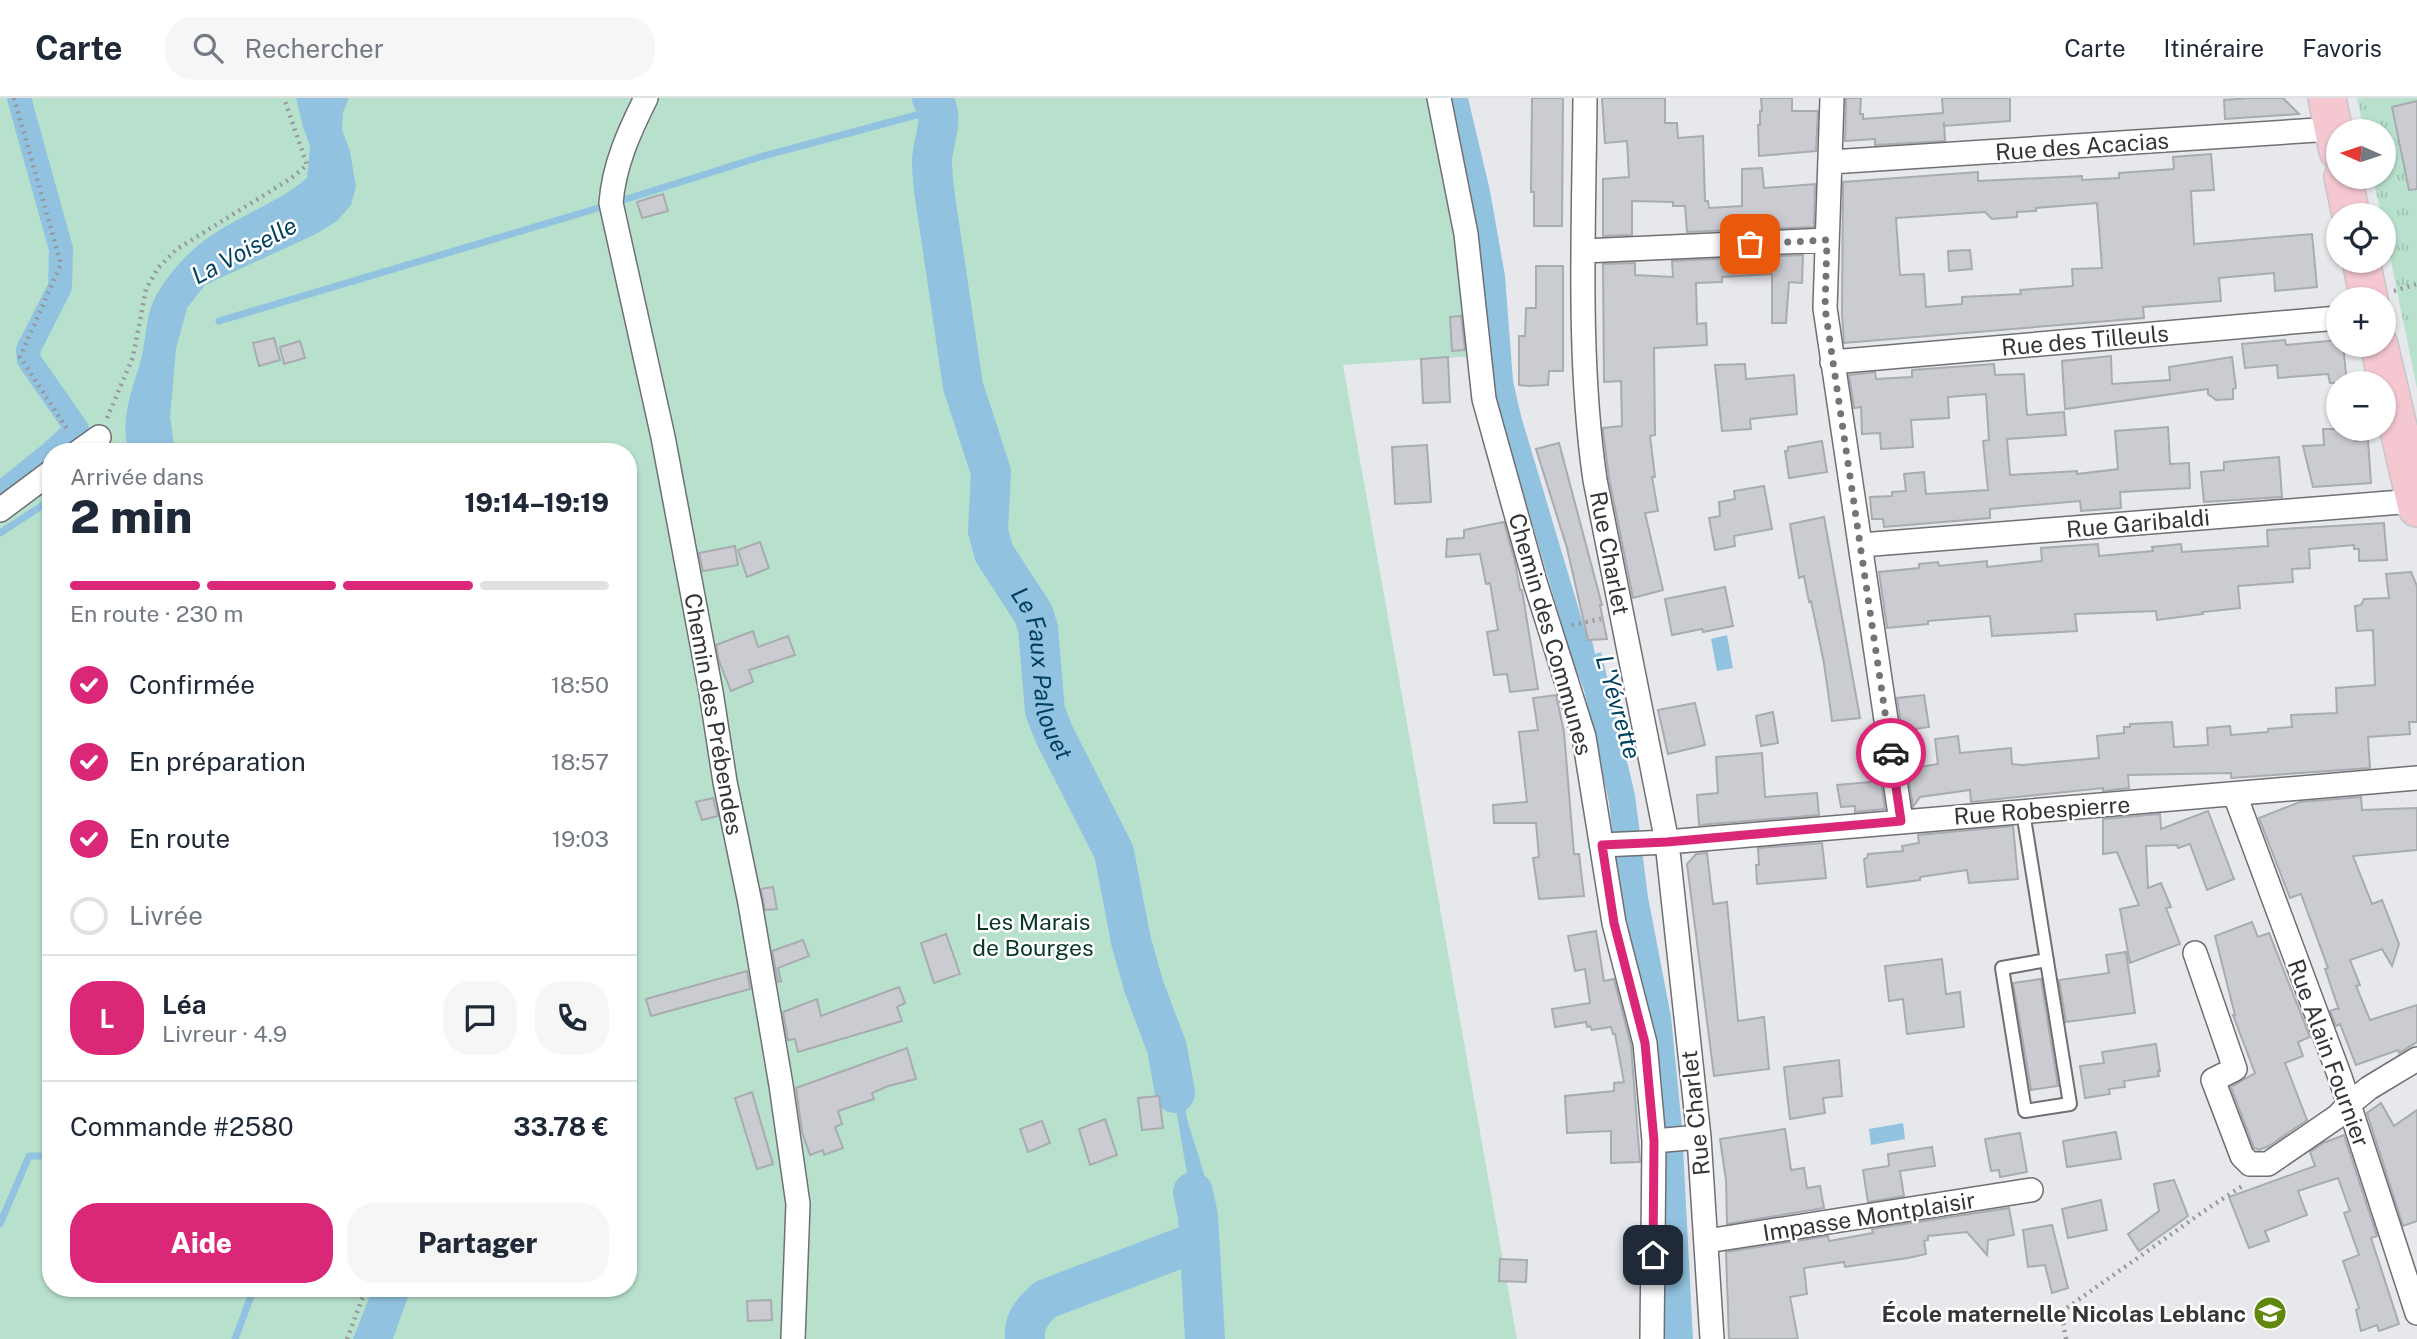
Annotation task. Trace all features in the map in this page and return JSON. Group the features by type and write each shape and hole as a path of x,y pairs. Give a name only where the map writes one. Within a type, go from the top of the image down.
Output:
{"main road":[{"path":"2382,357 2416,504"}],"street":[{"name":"Chemin des Prébendes","path":"646,98 619,159 611,203 663,437 781,1085 798,1205 793,1339"},
{"name":"Chemin des Communes","path":"1439,98 1466,234 1484,399 1535,582 1584,737 1606,845 1614,923 1645,1043 1657,1140 1652,1339"},
{"name":"Rue Charlet","path":"1585,98 1584,251 1589,441 1657,842 1707,1241 1712,1339"},
{"path":"1832,98 1825,308 1901,821"},
{"name":"Rue des Acacias","path":"1831,162 2326,127"},
{"path":"1584,251 1827,240"},
{"name":"Rue des Tilleuls","path":"1832,362 2326,319"},
{"path":"78,443 99,437"},
{"path":"1,509 42,479"},
{"name":"Rue Garibaldi","path":"1861,545 2416,504"},
{"name":"Rue Robespierre","path":"1606,845 2417,778"},
{"name":"Rue Alain Fournier","path":"2235,795 2340,1077 2417,1313"},
{"path":"2195,953 2235,1069 2213,1080 2242,1157 2250,1164 2269,1164 2338,1116 2369,1088 2417,1059"},
{"path":"1657,1140 1694,1138"},
{"name":"Impasse Montplaisir","path":"1707,1241 2031,1191"}],"lane":[{"path":"2023,812 2047,960 2070,1104 2025,1111 2001,968 2047,960"}],"path":[{"path":"14,98 61,264 20,357 74,443"},
{"path":"99,437 133,357 146,289 158,268 177,249 290,179 307,165 284,98"},
{"path":"2396,290 2417,284"},
{"path":"2066,1339 2061,1312 2251,1181"},
{"path":"347,1339 363,1297"}],"green space":[{"name":"Les Marais de Bourges","path":"0,98 1457,98 1501,342 1490,355 1343,365 1517,1339 0,1339"},
{"path":"2357,98 2417,98 2417,389 2393,273 2396,273 2396,203 2378,203 2376,189 2396,189 2396,119 2361,119"}],"water":[{"name":"La Voiselle","path":"296,98 349,98 343,112 342,130 350,151 356,187 351,205 337,221 316,234 205,285 187,308 176,349 170,417 174,443 127,443 125,429 128,407 151,307 159,290 180,263 206,239 285,194 307,178 310,146"},
{"path":"1451,98 1468,98 1490,191 1505,276 1513,381 1521,416 1588,640 1592,640 1595,654 1601,652 1635,795 1648,897 1671,1017 1682,1128 1693,1339 1661,1339 1655,1043 1618,886 1609,802 1584,690 1571,656 1496,400 1478,235 1458,152"},
{"path":"947,105 947,176 975,381 1001,470 998,533 1016,564 1044,598 1050,618 1057,709 1122,838 1154,983 1171,1023 1187,1119 1208,1194 1211,1234 1211,1339 1205,1339 1200,1249 1162,1028 1130,942 1112,839 1047,720 1038,620 990,543 990,474 961,380 940,207 932,110"},
{"path":"1727,635 1733,668 1717,671 1711,639"},
{"path":"1903,1123 1905,1139 1871,1145 1869,1129"},
{"path":"369,1297 408,1297 393,1339 353,1339"}],"building":[{"path":"1532,98 1563,98 1562,226 1534,226 1534,192 1531,192"},
{"path":"1602,98 1665,98 1665,123 1677,123 1678,138 1703,136 1705,201 1708,201 1709,208 1742,206 1742,169 1762,168 1764,188 1815,184 1814,227 1687,232 1685,206 1673,206 1673,202 1632,201 1632,235 1603,236 1603,179 1629,177 1627,141 1605,143"},
{"path":"1761,98 1792,98 1792,111 1818,111 1816,151 1759,156"},
{"path":"1846,98 1861,98 1860,114 1863,114 1863,119 1943,113 1942,98 2010,98 2010,121 1944,126 1945,141 1875,145 1875,139 1845,141"},
{"path":"2283,98 2299,114 2225,119 2224,100"},
{"path":"2417,101 2417,189 2409,190 2392,107"},
{"path":"2211,154 2214,190 2191,191 2194,244 2312,234 2317,287 2275,291 2274,273 2219,278 2221,301 2143,307 2144,318 1844,343 1843,182 1978,172 1978,181 2082,176 2082,180 2119,178 2119,173 2174,169 2173,157","holes":["2097,203 2102,268 2072,269 2073,286 2020,290 2021,294 1962,297 1962,304 1926,307 1924,274 1900,275 1896,218 1985,212 1992,219 2017,217 2017,212 2036,211 2036,208"]},
{"path":"663,194 668,211 642,218 637,202"},
{"path":"1970,250 1972,269 1949,271 1948,251"},
{"path":"1803,255 1802,283 1789,282 1786,323 1772,323 1772,274 1722,277 1722,282 1696,283 1697,324 1706,323 1707,345 1654,348 1655,435 1650,436 1655,477 1652,477 1658,511 1645,513 1663,590 1633,598 1609,478 1603,432 1603,428 1622,426 1621,381 1604,382 1603,264 1635,263 1635,275 1673,277 1672,261"},
{"path":"1536,266 1563,266 1563,371 1549,371 1548,385 1519,385 1519,336 1525,336 1526,308 1536,308"},
{"path":"1461,316 1465,350 1452,351 1450,317"},
{"path":"274,338 280,360 259,366 253,343"},
{"path":"2285,340 2286,345 2326,341 2326,357 2344,357 2346,371 2278,378 2277,365 2245,368 2242,344"},
{"path":"300,341 305,358 284,364 280,347"},
{"path":"2111,356 2112,384 2170,380 2169,367 2232,357 2236,388 2233,389 2233,399 2216,400 2208,394 2208,389 2065,409 2062,361"},
{"path":"1448,357 1450,402 1423,403 1421,359"},
{"path":"1745,364 1746,379 1794,375 1797,414 1750,419 1751,429 1722,431 1715,365"},
{"path":"1994,364 1995,375 2024,374 2027,415 2064,412 2066,435 2007,439 2010,475 2077,471 2077,474 2118,469 2115,431 2168,427 2170,464 2189,463 2190,488 2120,492 2121,508 2081,511 2080,501 1990,509 1990,518 1884,527 1883,519 1872,519 1870,497 1892,496 1892,492 1906,491 1904,474 1924,472 1926,494 1988,490 1983,441 1989,440 1986,394 1948,397 1949,418 1911,420 1913,447 1881,449 1880,433 1862,434 1861,407 1854,408 1849,375 1875,372 1876,379 1912,377 1912,370"},
{"path":"2323,429 2326,429 2326,441 2368,441 2371,483 2313,487 2303,446 2324,445"},
{"path":"1822,441 1827,472 1789,478 1785,451 1788,451 1788,447"},
{"path":"1559,443 1602,605 1607,639 1588,640 1567,548 1536,449"},
{"path":"1427,445 1431,502 1395,504 1392,447"},
{"path":"2279,457 2282,497 2204,502 2201,472 2224,470 2224,462"},
{"path":"1764,486 1772,529 1734,536 1735,546 1715,550 1709,518 1720,516 1719,502 1735,499 1734,491"},
{"path":"1824,517 1860,718 1832,721 1824,663 1811,601 1809,602 1804,576 1799,578 1790,524"},
{"path":"1504,522 1522,590 1538,689 1510,692 1507,674 1494,675 1487,632 1498,630 1490,583 1486,584 1480,554 1446,557 1447,539 1464,538 1464,530"},
{"path":"2384,523 2387,560 2359,561 2359,549 2354,549 2354,545 2309,549 2310,568 2292,569 2293,582 2238,586 2240,608 2157,620 2156,611 2075,614 2077,631 1992,636 1990,616 1928,621 1928,624 1887,628 1879,572 1919,568 1919,564 1938,562 1939,566 1987,561 1987,567 2042,561 2041,548 2098,544 2099,556 2153,551 2152,547 2181,544 2182,552 2268,546 2267,530"},
{"path":"760,542 769,568 747,577 738,550"},
{"path":"735,546 738,565 703,571 699,553"},
{"path":"2411,572 2417,586 2417,722 2409,722 2410,734 2368,737 2370,768 2231,778 2231,773 2128,775 2129,788 2103,791 2103,788 1971,802 1970,790 1920,797 1913,807 1907,769 1938,764 1935,739 1958,736 1960,753 2011,748 2012,764 2022,765 2099,758 2097,736 2124,733 2124,727 2130,727 2130,724 2172,722 2174,747 2208,745 2207,728 2230,726 2231,735 2268,732 2268,729 2292,727 2291,715 2337,713 2336,688 2375,685 2373,630 2357,631 2355,606 2361,605 2364,599 2389,598 2386,574"},
{"path":"1725,587 1733,626 1672,635 1665,599"},
{"path":"753,631 758,647 788,636 795,655 749,670 753,682 731,691 719,661 716,645"},
{"path":"1556,695 1564,732 1574,854 1579,854 1584,896 1539,899 1533,858 1539,857 1536,823 1494,823 1493,805 1527,802 1519,732 1538,730 1533,698"},
{"path":"1924,695 1929,727 1902,731 1897,698"},
{"path":"1695,703 1705,745 1668,754 1658,710"},
{"path":"1773,712 1778,743 1761,746 1756,716"},
{"path":"1762,753 1765,797 1817,793 1819,815 1699,825 1697,795 1718,793 1716,757"},
{"path":"1881,781 1885,809 1855,812 1855,806 1841,807 1837,785"},
{"path":"2361,797 2362,810 2417,808 2417,850 2353,856 2372,904 2382,900 2399,944 2392,966 2382,949 2350,960 2360,985 2356,986 2370,1020 2417,1005 2417,1042 2399,1053 2398,1050 2356,1065 2340,1024 2336,1026 2330,1011 2339,1010 2325,969 2328,968 2301,894 2290,898 2259,818 2300,802"},
{"path":"713,798 718,816 702,820 696,802"},
{"path":"2208,811 2234,879 2207,890 2190,844 2178,848 2177,845 2146,846 2148,888 2161,883 2171,907 2166,908 2180,944 2130,963 2120,909 2139,905 2117,852 2103,854 2103,819 2160,814 2161,829"},
{"path":"2013,826 2018,879 1969,883 1967,870 1867,887 1864,859 1868,854 1903,851 1902,846 1919,843 1918,835"},
{"path":"1822,843 1826,878 1757,884 1758,848"},
{"path":"1707,853 1713,904 1727,902 1738,1021 1764,1017 1769,1069 1714,1076 1687,864 1696,854"},
{"path":"773,887 777,909 765,910 761,889"},
{"path":"2252,922 2258,937 2269,933 2310,1037 2298,1042 2303,1056 2285,1063 2307,1120 2259,1150 2254,1148 2231,1087 2255,1073 2233,1015 2215,936"},
{"path":"1596,931 1604,981 1614,979 1631,1045 1640,1162 1611,1163 1611,1131 1567,1133 1565,1096 1614,1091 1614,1083 1624,1082 1615,1034 1611,1027 1592,1030 1590,1026 1587,1027 1586,1022 1555,1027 1552,1009 1590,1003 1585,969 1575,971 1568,936"},
{"path":"946,934 960,974 934,983 921,943"},
{"path":"803,940 809,956 778,968 781,981 778,982 772,951"},
{"path":"2126,952 2135,1013 2066,1022 2059,980 2109,973 2106,955"},
{"path":"1942,959 1946,994 1960,992 1964,1027 1907,1034 1903,999 1889,1001 1885,966"},
{"path":"747,971 750,989 651,1016 646,999"},
{"path":"2041,979 2058,1086 2031,1090 2013,983"},
{"path":"899,987 905,1003 897,1007 902,1021 798,1052 795,1039 788,1040 783,1012 817,999 821,1016"},
{"path":"2156,1044 2159,1076 2124,1081 2125,1087 2109,1089 2110,1094 2085,1098 2080,1066 2104,1063 2102,1052"},
{"path":"907,1048 916,1079 888,1086 872,1093 874,1099 838,1111 842,1124 835,1127 843,1148 824,1155 823,1150 810,1155 802,1132 796,1088"},
{"path":"1839,1060 1842,1096 1823,1098 1825,1113 1790,1119 1784,1067"},
{"path":"752,1092 773,1164 757,1169 735,1098"},
{"path":"1159,1096 1163,1128 1142,1130 1138,1098"},
{"path":"2381,1103 2394,1126 2417,1110 2417,1221 2403,1226 2367,1113"},
{"path":"1105,1119 1117,1155 1090,1165 1079,1129"},
{"path":"1042,1121 1050,1143 1028,1152 1020,1129"},
{"path":"1785,1129 1791,1170 1804,1168 1807,1188 1820,1186 1824,1208 1727,1224 1726,1180 1720,1139"},
{"path":"2116,1132 2121,1159 2067,1167 2063,1141"},
{"path":"2020,1133 2027,1172 2000,1177 1999,1170 1991,1171 1985,1139"},
{"path":"2344,1135 2377,1236 2371,1238 2399,1324 2379,1331 2377,1325 2361,1331 2356,1310 2359,1308 2343,1261 2359,1255 2344,1213 2350,1211 2338,1178 2298,1191 2307,1215 2265,1231 2269,1241 2249,1248 2229,1197 2315,1166 2310,1152 2323,1143"},
{"path":"1932,1147 1935,1166 1900,1171 1904,1196 1868,1202 1863,1170 1889,1166 1888,1154"},
{"path":"2174,1180 2188,1216 2139,1251 2128,1234 2159,1211 2154,1184"},
{"path":"2101,1200 2107,1230 2068,1238 2062,1209"},
{"path":"2009,1208 2014,1235 1988,1240 1987,1255 1967,1232 1928,1236 1928,1240 1924,1241 1926,1254 1908,1258 1845,1267 1844,1262 1804,1268 1807,1294 1790,1297 1798,1339 1729,1339 1726,1252 1828,1236 1829,1241 1873,1233 1872,1229"},
{"path":"2052,1225 2068,1288 2052,1293 2045,1265 2028,1267 2023,1230"},
{"path":"1500,1259 1527,1260 1526,1282 1499,1281"},
{"path":"771,1300 772,1320 748,1321 747,1301"}],"waterway":[{"path":"19,98 61,249 60,287 28,350 29,360 77,429 62,443"},
{"name":"Le Faux Pallouet","path":"932,98 938,113 932,160 934,190 963,386 991,472 988,531 994,553 1033,613 1038,628 1045,711 1054,734 1114,852 1131,941 1144,987 1167,1048 1175,1093"},
{"path":"617,202 760,157 939,109"},
{"path":"219,321 605,206"},
{"path":"0,494 42,460"},
{"path":"0,533 42,506"},
{"path":"0,1224 29,1156 42,1156"},
{"name":"Le Faux Pallouet","path":"1193,1192 1198,1216 1205,1339"},
{"name":"Le Faux Pallouet","path":"1025,1339 1030,1316 1046,1299 1199,1241"},
{"path":"235,1339 251,1297"}],"way so far":[{"path":"1750,244 1827,240 1825,308 1891,753"}],"place":[{"name":"École maternelle Nicolas Leblanc","path":"2270,1313"}],"route":[{"path":"1653,1255 1654,1141 1645,1043 1614,923 1602,845 1667,842 1901,821 1891,753"}],"water label":[{"name":"L'Yévrette","path":"1619,707"}]}
